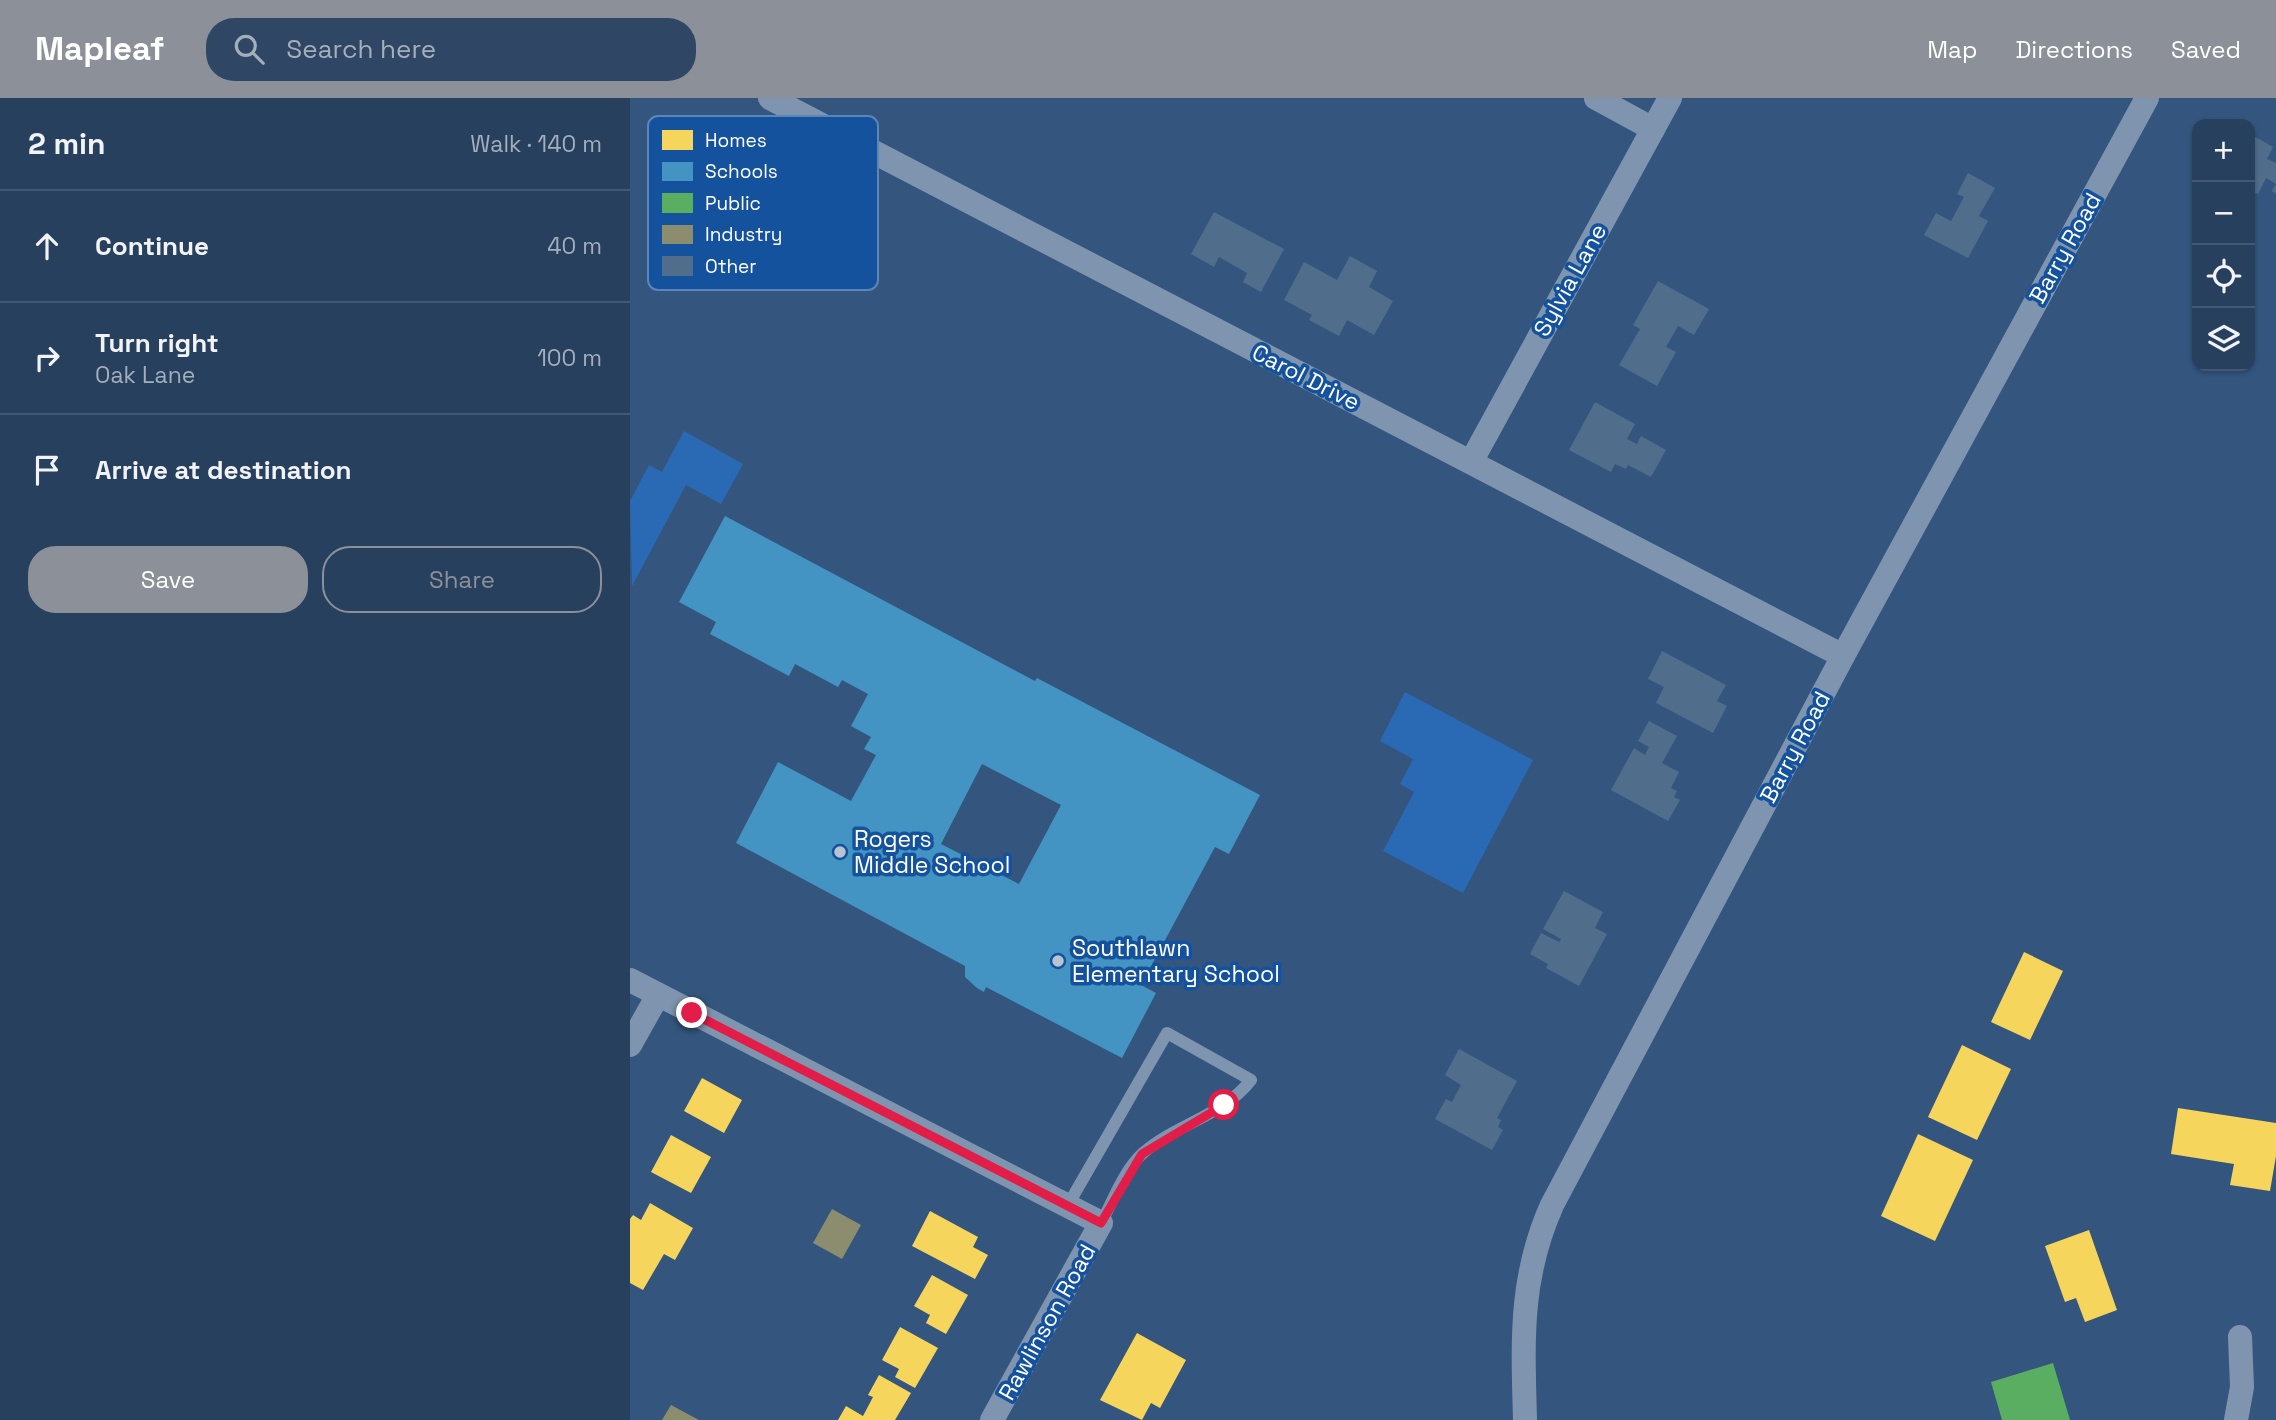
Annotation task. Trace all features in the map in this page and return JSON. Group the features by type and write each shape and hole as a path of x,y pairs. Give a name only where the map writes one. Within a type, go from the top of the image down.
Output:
{"street":[{"name":"Carol Drive","path":"770,98 805,116"},
{"path":"1596,98 1653,129"},
{"name":"Sylvia Lane","path":"1471,462 1670,98"},
{"name":"Barry Road","path":"1525,1420 1522,1327 1526,1288 1539,1233 1843,656 2147,98"},
{"name":"Carol Drive","path":"878,154 1843,656"},
{"path":"630,980 1101,1223"},
{"path":"630,1045 658,995"},
{"name":"Rawlinson Road","path":"992,1420 1101,1223"},
{"path":"2236,1420 2242,1387 2241,1337"}],"lane":[{"path":"1068,1205 1167,1033 1251,1080 1242,1092 1219,1109 1142,1154 1101,1223"}],"shaded area":[{"path":"684,431 743,464 721,504 686,485 632,586 630,501 649,465 662,472"},
{"path":"1405,692 1533,760 1463,893 1383,851 1414,792 1400,784 1413,759 1380,741"}],"building: Homes":[{"path":"2024,952 2063,971 2030,1040 1991,1022"},
{"path":"1962,1045 2011,1069 1977,1140 1928,1117"},
{"path":"702,1078 742,1100 724,1133 684,1111"},
{"path":"2178,1108 2276,1123 2276,1156 2270,1191 2230,1185 2234,1164 2171,1154"},
{"path":"1918,1134 1973,1160 1935,1241 1881,1216"},
{"path":"671,1135 711,1157 691,1193 651,1172"},
{"path":"650,1203 693,1228 675,1260 664,1254 643,1290 630,1283 630,1219 633,1215 641,1220"},
{"path":"930,1211 978,1237 973,1247 988,1255 975,1279 912,1246"},
{"path":"2089,1230 2117,1310 2085,1322 2076,1298 2065,1302 2045,1246"},
{"path":"932,1275 968,1295 946,1334 926,1323 930,1315 914,1306"},
{"path":"900,1327 938,1348 915,1388 895,1377 899,1369 882,1360"},
{"path":"1137,1333 1186,1360 1160,1408 1151,1403 1142,1420 1100,1400"},
{"path":"879,1375 911,1393 895,1420 838,1420 846,1406 863,1416 873,1397 868,1395"}],"building: Schools":[{"path":"725,516 1035,681 1037,678 1260,795 1229,854 1215,847 1141,985 1156,993 1122,1058 986,987 984,992 965,977 965,966 736,843 778,762 851,801 876,755 864,749 871,737 851,726 868,694 842,680 838,687 795,664 789,676 710,634 716,622 679,602","holes":["982,764 1061,805 1019,884 941,844"]}],"building: Public":[{"path":"2053,1363 2070,1420 2002,1420 1991,1382"}],"building: Industry":[{"path":"832,1209 861,1225 842,1259 813,1243"},
{"path":"671,1405 699,1420 662,1420"}],"building: Other":[{"path":"2255,137 2273,147 2267,159 2276,163 2276,184 2266,178 2258,194 2255,192"},
{"path":"1968,173 1995,188 1979,216 1988,221 1968,258 1924,235 1936,213 1951,221 1964,197 1957,194"},
{"path":"1214,212 1284,249 1261,292 1243,282 1247,273 1219,257 1214,267 1191,254"},
{"path":"1350,256 1377,271 1369,287 1393,301 1374,335 1347,320 1339,336 1309,320 1312,315 1284,300 1304,262 1337,280"},
{"path":"1658,281 1709,309 1694,335 1678,326 1666,347 1676,352 1657,386 1619,365 1640,329 1633,325"},
{"path":"1595,402 1635,424 1627,439 1637,444 1641,436 1666,450 1651,477 1628,465 1626,469 1615,464 1611,472 1569,450"},
{"path":"1662,651 1726,685 1717,701 1727,706 1713,733 1656,703 1664,687 1648,679"},
{"path":"1649,721 1677,736 1662,763 1679,772 1671,788 1677,791 1674,797 1680,800 1668,821 1611,790 1634,748 1645,755 1649,747 1638,741"},
{"path":"1564,891 1603,912 1595,928 1607,934 1579,986 1546,968 1548,964 1530,954 1541,933 1559,942 1561,939 1543,929"},
{"path":"1459,1049 1517,1081 1497,1118 1501,1120 1498,1127 1503,1130 1492,1150 1435,1119 1446,1099 1452,1102 1461,1085 1445,1075"}],"place":[{"name":"Rogers Middle School","path":"840,852"},
{"name":"Southlawn Elementary School","path":"1058,961"}],"route":[{"path":"692,1013 1101,1223 1126,1176 1142,1154 1224,1105"}]}
